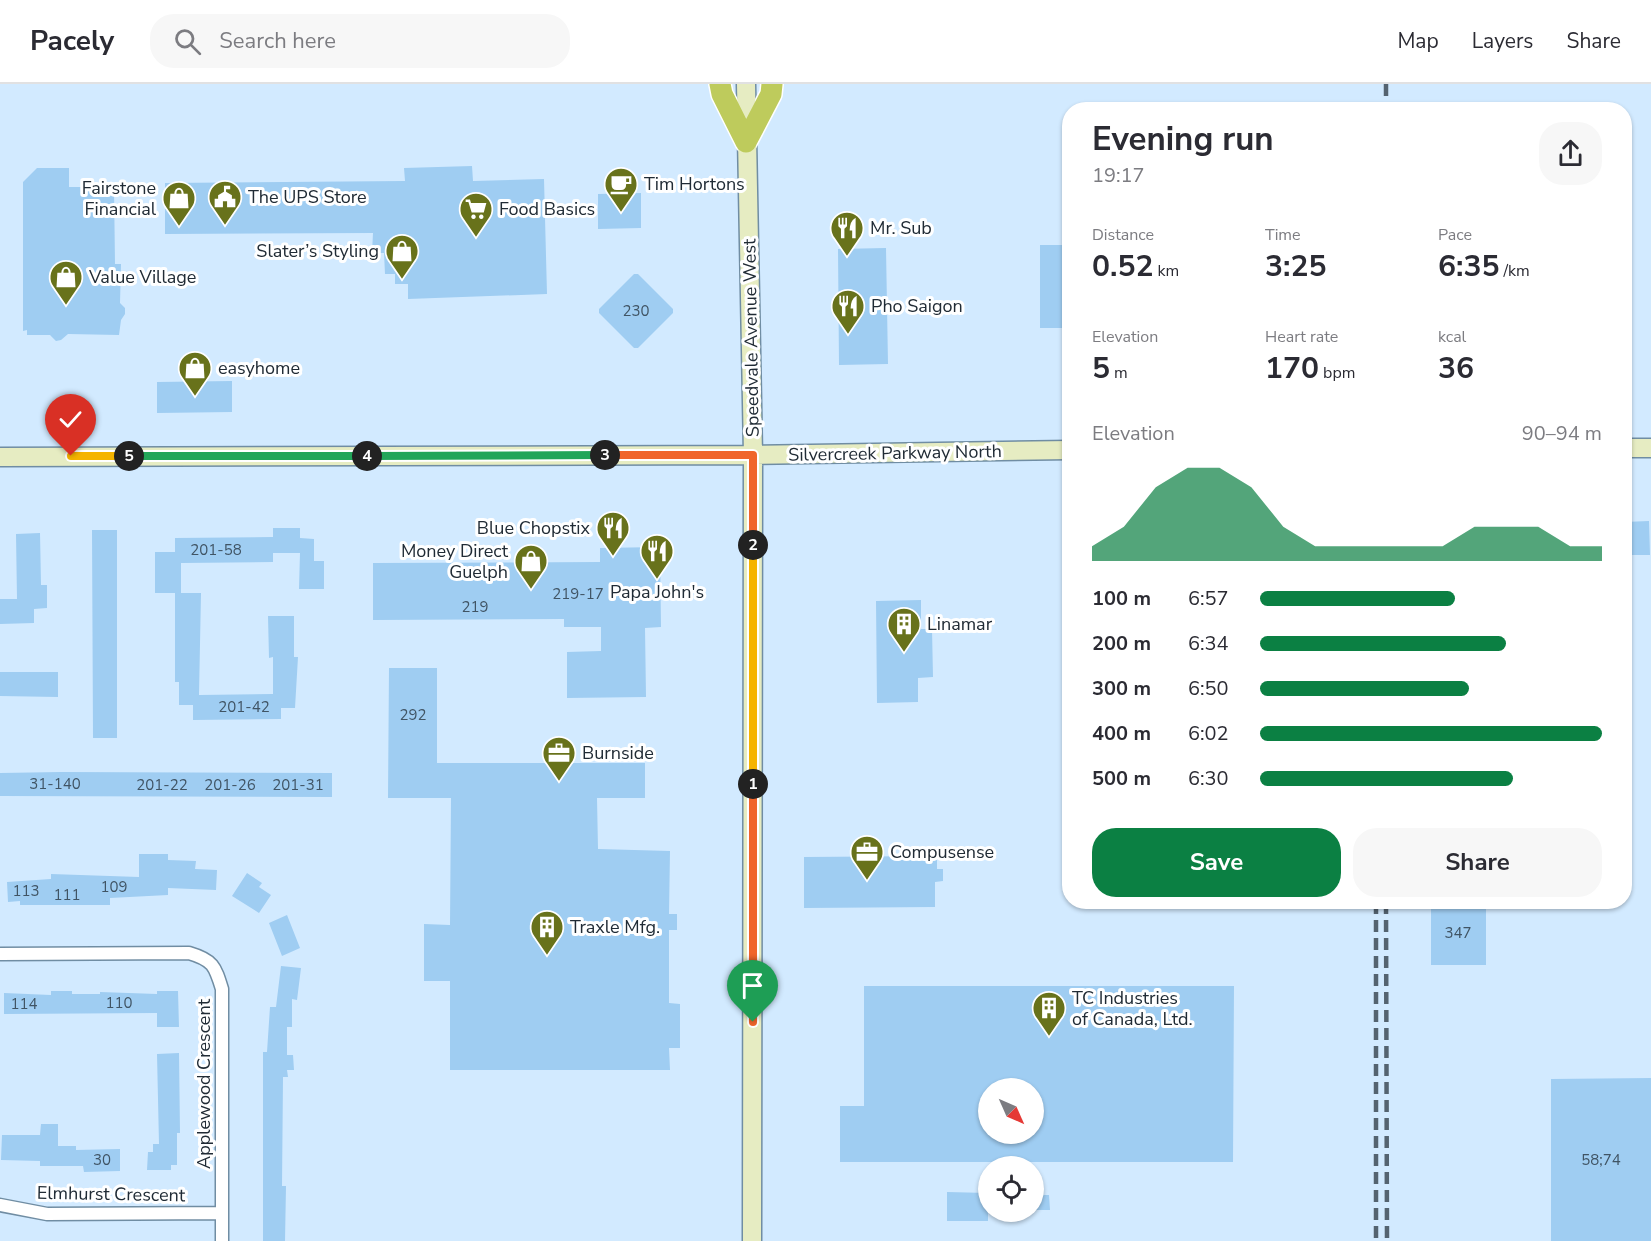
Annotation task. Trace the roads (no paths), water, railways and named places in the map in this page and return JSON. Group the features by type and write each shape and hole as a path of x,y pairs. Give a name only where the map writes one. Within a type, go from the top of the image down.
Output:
{"highway":[{"path":"720,84 722,94 746,142"},
{"path":"746,142 771,94 772,84"}],"main road":[{"name":"Speedvale Avenue West","path":"746,84 753,455 752,1241"},
{"path":"1632,448 1651,448"},
{"name":"Silvercreek Parkway North","path":"0,457 753,455 1062,450"}],"street":[{"name":"Applewood Crescent","path":"0,954 189,953 206,958 216,969 222,989 222,1241"},
{"name":"Elmhurst Crescent","path":"0,1205 47,1214 222,1213"}],"railway":[{"path":"1386,84 1386,102"},
{"path":"1376,909 1376,1241"},
{"path":"1386,909 1387,1241"}],"place":[{"name":"Tim Hortons","path":"621,213"},
{"name":"The UPS Store","path":"225,226"},
{"name":"Fairstone Financial","path":"179,227"},
{"name":"Food Basics","path":"476,238"},
{"name":"Mr. Sub","path":"847,257"},
{"name":"Slater’s Styling","path":"402,280"},
{"name":"Value Village","path":"66,306"},
{"name":"Pho Saigon","path":"848,335"},
{"name":"easyhome","path":"195,397"},
{"name":"Blue Chopstix","path":"613,557"},
{"name":"Papa John's","path":"657,580"},
{"name":"Money Direct Guelph","path":"531,590"},
{"name":"Linamar","path":"904,653"},
{"name":"Burnside","path":"559,782"},
{"name":"Compusense","path":"867,881"},
{"name":"Traxle Mfg.","path":"547,956"},
{"name":"TC Industries of Canada, Ltd.","path":"1049,1037"}]}
